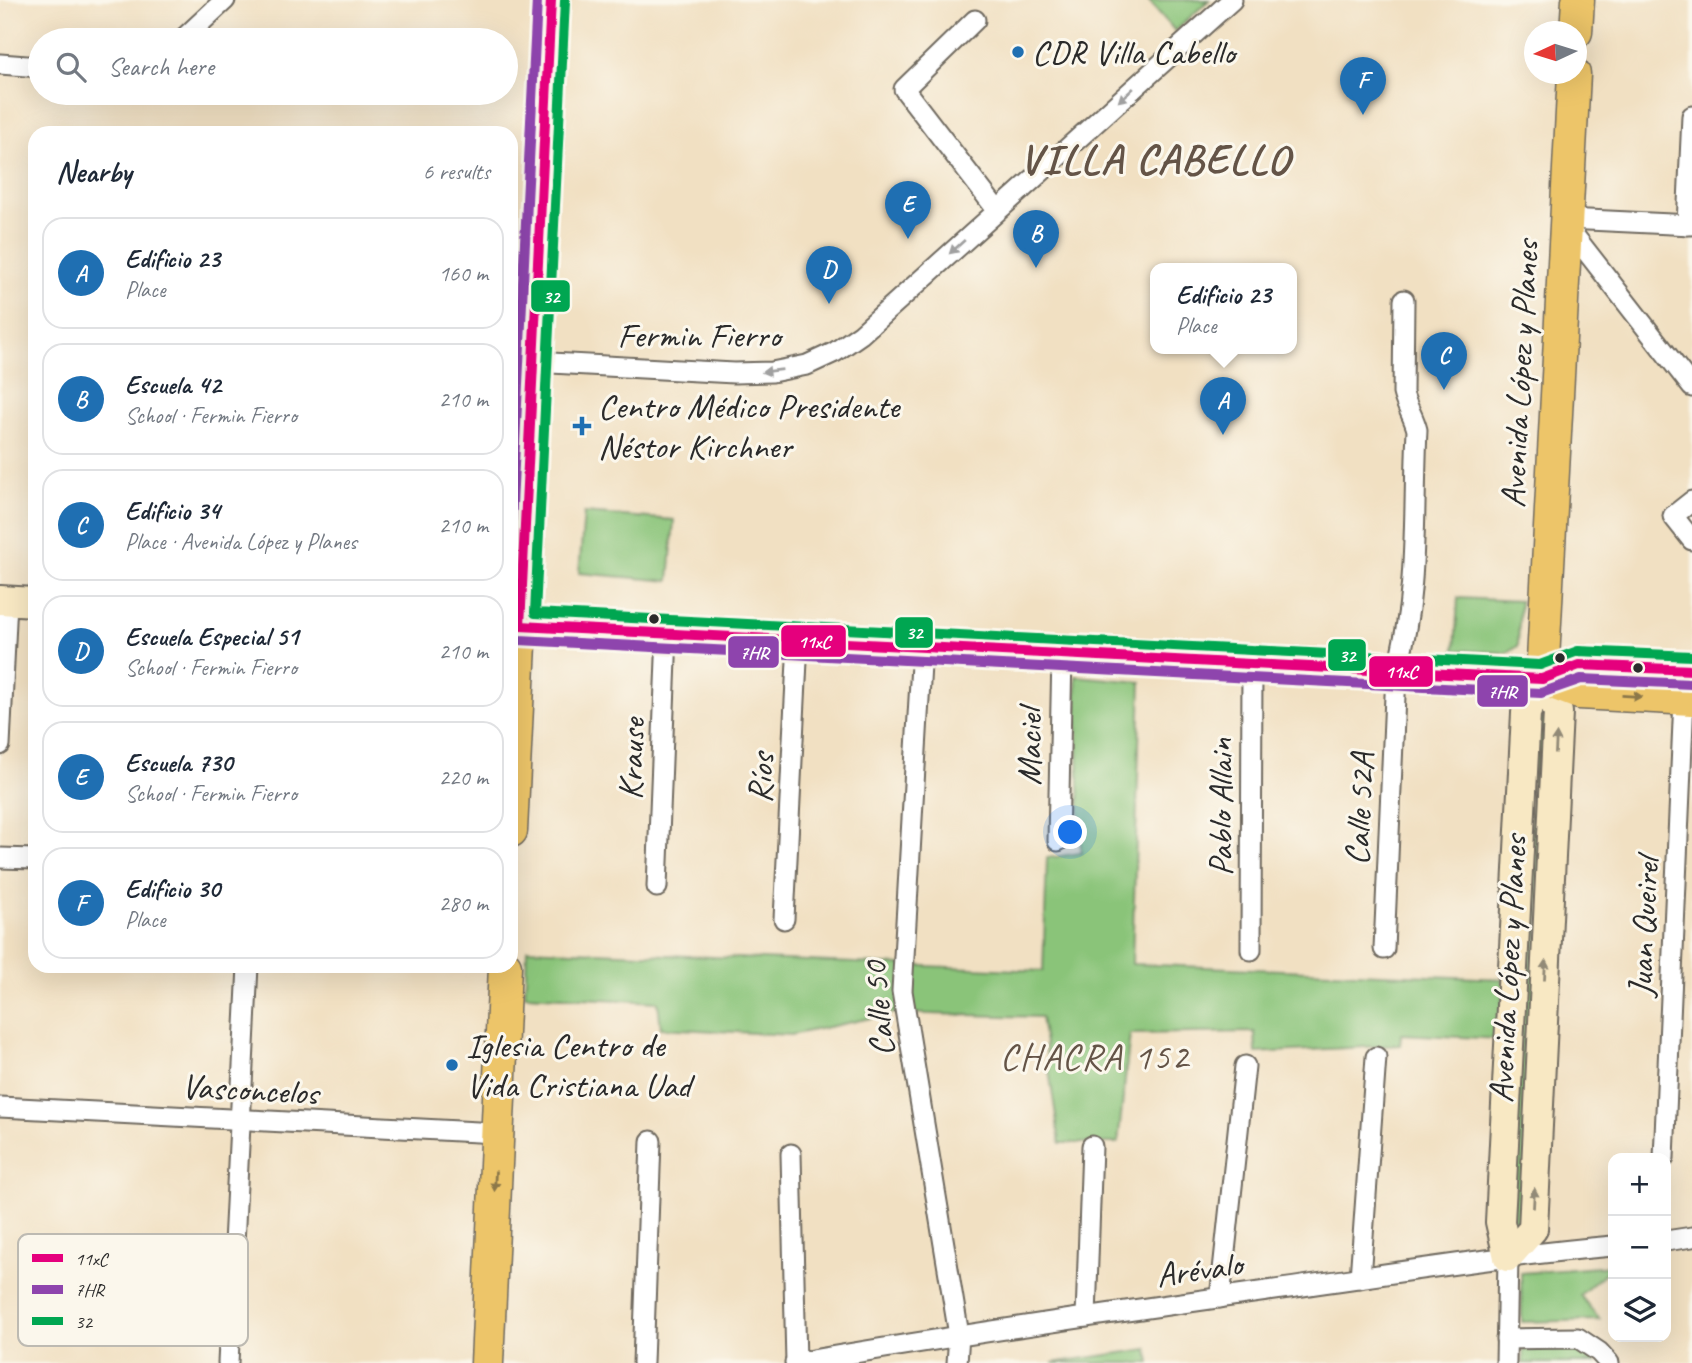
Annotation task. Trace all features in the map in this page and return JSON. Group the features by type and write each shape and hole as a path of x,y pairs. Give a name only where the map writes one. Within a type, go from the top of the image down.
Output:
{"main road":[{"path":"518,594 533,362 551,0"},
{"path":"1577,21 1578,0"},
{"name":"Avenida López y Planes","path":"1508,1257 1533,1228 1558,712 1542,679 1573,84"},
{"path":"4,600 28,602"},
{"path":"518,625 1542,679 1579,693 1690,689"},
{"path":"486,1363 505,973"}],"street":[{"path":"195,28 225,0"},
{"name":"Fermin Fierro","path":"533,362 734,373 772,372 807,365 835,352 861,334 1232,0"},
{"path":"975,20 904,89 997,210"},
{"path":"0,64 28,65"},
{"path":"1566,222 1690,225 1692,116"},
{"path":"1566,222 1692,387"},
{"name":"Calle 52A","path":"1384,949 1396,673 1406,639 1412,599 1417,430 1403,393 1404,300"},
{"path":"1692,501 1673,516 1692,540"},
{"path":"0,745 4,600"},
{"name":"Krause","path":"657,887 667,634"},
{"name":"Ríos","path":"785,919 798,641"},
{"name":"Calle 50","path":"922,647 902,992 959,1335 957,1363"},
{"name":"Maciel","path":"1058,841 1062,655"},
{"name":"Pablo Allain","path":"1251,664 1251,950"},
{"name":"Juan Queirel","path":"1664,1153 1690,689"},
{"path":"0,858 28,859"},
{"path":"234,1234 248,973"},
{"path":"1360,1278 1376,1057"},
{"path":"1220,1298 1245,1066"},
{"name":"Vasconcelos","path":"0,1107 497,1133"},
{"path":"643,1363 651,1141"},
{"path":"1086,1317 1092,1146"},
{"path":"791,1154 796,1363"},
{"path":"1671,1240 1692,1237"},
{"name":"Arévalo","path":"796,1363 959,1335 1508,1257 1608,1247"},
{"path":"1506,1363 1508,1257"},
{"path":"1506,1339 1578,1338 1599,1352 1609,1363"}],"green space":[{"path":"1148,0 1209,0 1175,31"},
{"path":"584,513 674,520 669,581 579,573"},
{"path":"1458,598 1520,601 1518,646 1508,653 1455,650"},
{"path":"1076,676 1141,682 1132,964 1503,979 1501,1039 1401,1034 1400,1045 1256,1053 1255,1032 1130,1034 1118,1143 1060,1143 1041,1017 894,1013 791,1035 661,1028 658,1002 525,995 527,949 1043,971 1047,858 1081,853"},
{"path":"1549,718 1524,1226 1512,1225 1536,720"},
{"path":"1608,1266 1608,1270 1580,1295 1600,1320 1522,1322 1521,1273"},
{"path":"1148,1349 1150,1363 1052,1363"},
{"path":"1584,1349 1596,1363 1523,1363 1523,1350"}],"transit line":[{"name":"7HR","path":"518,384 537,0"},
{"name":"11xC","path":"520,626 551,0"},
{"name":"32","path":"565,1 535,613 1540,665 1578,651 1692,656"},
{"name":"11xC","path":"520,626 1542,679 1579,665 1692,670"},
{"name":"7HR","path":"518,640 1541,693 1581,679 1691,684"}],"place":[{"name":"CDR Villa Cabello","path":"1018,52"},
{"name":"Edificio 30","path":"1363,115"},
{"name":"Escuela 730","path":"908,239"},
{"name":"Escuela 42","path":"1036,268"},
{"name":"Escuela Especial 51","path":"829,304"},
{"name":"Edificio 34","path":"1444,390"},
{"name":"Centro Médico Presidente Néstor Kirchner","path":"582,426"},
{"name":"Edificio 23","path":"1223,435"},
{"name":"Iglesia Centro de Vida Cristiana Uad","path":"452,1065"}],"district":[{"name":"VILLA CABELLO","path":"1155,158"},
{"name":"CHACRA 152","path":"1095,1056"}]}
